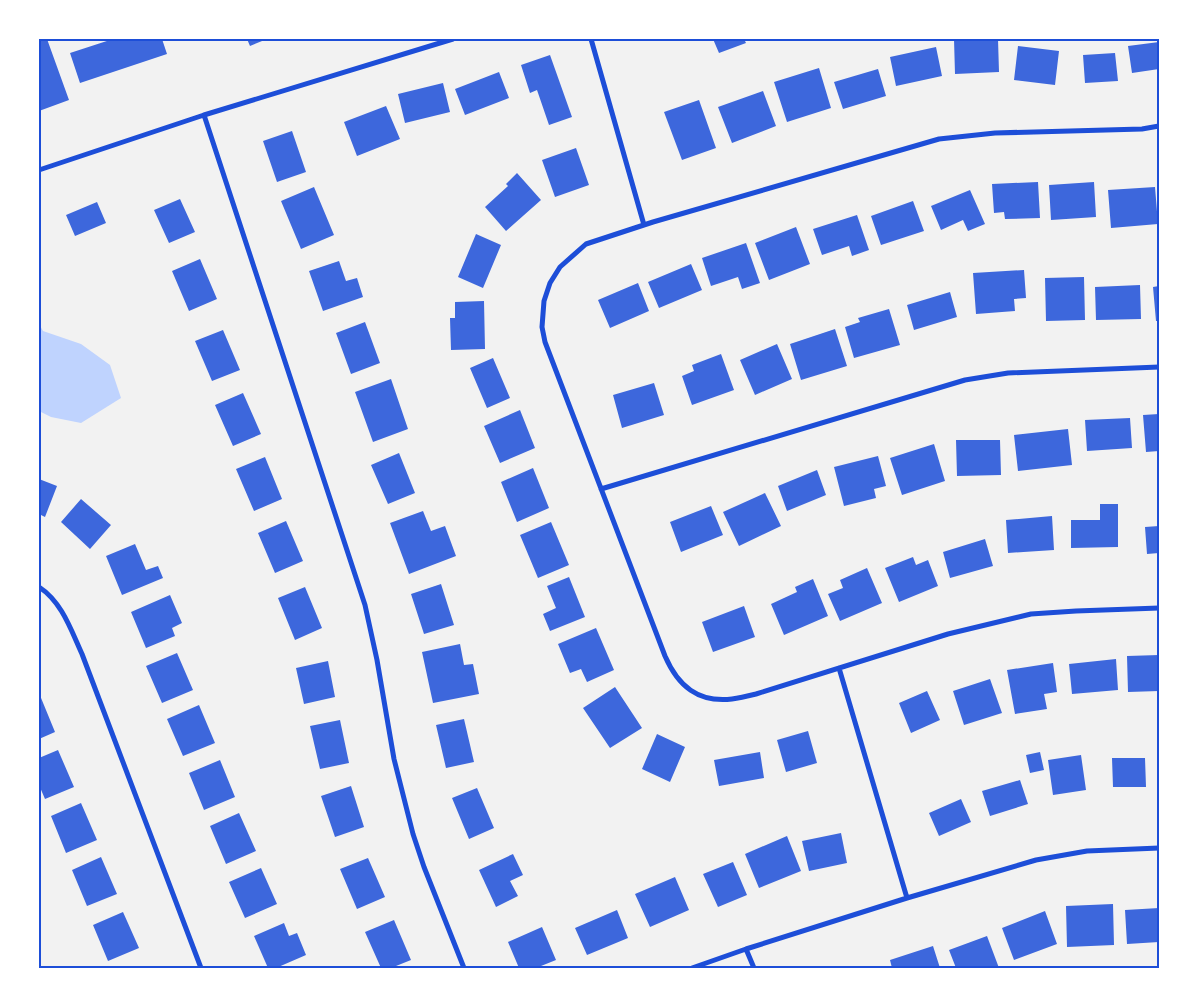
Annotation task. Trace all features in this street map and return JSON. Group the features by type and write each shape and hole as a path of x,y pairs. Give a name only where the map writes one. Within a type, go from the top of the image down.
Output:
{"street":[{"path":"428,39 430,46"},
{"path":"39,170 204,115 453,39"},
{"path":"591,39 644,225"},
{"path":"204,115 365,605 377,660 394,759 413,834 464,968"},
{"path":"1159,126 1142,129 995,133 939,139 644,225 586,244 560,267 550,283 544,301 542,327 545,342 664,656 677,679 702,697 716,700 733,699 756,694 948,634 1032,614 1076,610 1159,608"},
{"path":"600,488 965,380 1008,373 1159,367"},
{"path":"39,586 61,609 82,654 201,968"},
{"path":"839,668 907,898"},
{"path":"692,968 907,898 1036,860 1087,851 1159,848"},
{"path":"746,949 754,968"}],"water":[{"path":"39,324 43,331 81,344 110,365 121,398 81,423 51,417 39,411"}],"building":[{"path":"39,39 47,39 69,100 39,111"},
{"path":"113,39 162,39 167,54 80,83 70,53"},
{"path":"247,39 267,39 250,46"},
{"path":"713,39 744,39 746,43 719,53"},
{"path":"954,39 998,39 999,72 955,74"},
{"path":"1159,42 1159,69 1132,73 1128,46"},
{"path":"1018,46 1059,51 1055,85 1014,80"},
{"path":"936,47 942,76 896,86 890,57"},
{"path":"1115,53 1118,81 1085,83 1083,55"},
{"path":"550,55 572,117 549,125 537,90 530,93 521,65"},
{"path":"819,68 831,108 787,122 774,82"},
{"path":"878,69 886,96 843,109 834,82"},
{"path":"499,72 509,98 465,115 455,89"},
{"path":"443,83 450,112 405,123 398,94"},
{"path":"763,91 776,126 732,143 718,107"},
{"path":"699,100 716,148 682,160 664,112"},
{"path":"386,106 400,139 357,156 344,122"},
{"path":"292,131 306,172 277,182 263,141"},
{"path":"576,148 589,185 555,197 542,160"},
{"path":"517,173 541,200 506,231 485,207 508,186 506,184"},
{"path":"1038,182 1040,218 1005,219 1004,212 994,213 992,184"},
{"path":"1094,182 1096,217 1051,220 1049,185"},
{"path":"314,187 334,235 301,249 281,201"},
{"path":"1155,187 1158,224 1111,228 1108,190"},
{"path":"970,190 985,224 968,231 963,220 941,230 931,206"},
{"path":"180,199 195,232 169,243 154,210"},
{"path":"913,201 924,231 881,245 871,216"},
{"path":"97,202 106,223 75,236 66,215"},
{"path":"857,215 869,250 852,256 849,246 822,255 813,229"},
{"path":"796,227 810,264 769,280 755,243"},
{"path":"476,234 501,245 483,288 458,277"},
{"path":"746,243 760,283 742,289 738,277 711,286 702,258"},
{"path":"200,259 217,299 189,311 172,271"},
{"path":"339,261 346,281 357,278 363,297 323,311 309,271"},
{"path":"691,264 702,290 659,308 648,282"},
{"path":"1024,270 1026,298 1014,299 1015,311 976,314 973,273"},
{"path":"1084,277 1085,320 1046,321 1045,278"},
{"path":"638,283 649,311 610,328 598,300"},
{"path":"1140,285 1141,319 1096,320 1095,287"},
{"path":"1159,286 1159,321 1156,321 1153,287"},
{"path":"950,292 957,317 914,330 907,305"},
{"path":"484,301 485,349 451,350 450,318 455,318 455,302"},
{"path":"889,309 900,345 854,358 845,327 860,322 858,318"},
{"path":"365,322 380,363 351,374 336,333"},
{"path":"835,329 847,366 801,380 790,344"},
{"path":"223,330 240,370 212,381 195,341"},
{"path":"777,344 792,379 755,395 740,360"},
{"path":"721,354 734,390 692,405 682,376 694,371 692,365"},
{"path":"493,358 510,398 487,408 470,368"},
{"path":"391,379 408,429 373,442 355,392"},
{"path":"654,383 664,415 622,428 613,395"},
{"path":"243,393 261,434 233,446 215,405"},
{"path":"520,410 535,448 500,463 484,426"},
{"path":"1159,414 1159,451 1146,452 1143,415"},
{"path":"1130,418 1132,448 1087,451 1085,420"},
{"path":"1068,429 1072,465 1018,471 1014,435"},
{"path":"956,440 1000,440 1001,475 957,476"},
{"path":"934,444 945,481 902,495 890,458"},
{"path":"399,453 415,493 388,504 371,465"},
{"path":"878,456 886,486 874,489 876,498 844,506 834,467"},
{"path":"265,457 282,499 254,511 236,469"},
{"path":"533,468 549,508 517,522 501,482"},
{"path":"817,470 826,495 787,511 778,486"},
{"path":"39,479 57,486 45,517 39,514"},
{"path":"765,493 781,526 739,546 723,512"},
{"path":"81,499 111,525 90,549 61,522"},
{"path":"1100,504 1118,504 1118,547 1071,548 1071,520 1100,520"},
{"path":"711,506 723,535 681,552 670,522"},
{"path":"423,511 431,531 445,526 456,556 409,574 390,523"},
{"path":"1052,516 1054,550 1008,553 1006,520"},
{"path":"286,521 303,561 275,573 258,533"},
{"path":"551,522 569,565 538,578 520,535"},
{"path":"1159,526 1159,553 1147,554 1145,527"},
{"path":"985,539 993,566 950,578 943,552"},
{"path":"135,544 146,570 158,566 163,578 122,595 106,556"},
{"path":"913,557 916,565 928,560 938,586 899,602 885,568"},
{"path":"867,568 882,603 840,621 828,594 843,588 840,580"},
{"path":"569,577 585,617 550,631 543,614 556,608 547,586"},
{"path":"813,579 828,616 784,635 771,604 797,592 795,587"},
{"path":"441,584 454,625 424,634 411,594"},
{"path":"305,587 322,628 295,640 278,598"},
{"path":"170,595 182,623 172,628 175,636 146,648 131,612"},
{"path":"744,606 755,637 713,652 702,622"},
{"path":"596,628 614,670 587,682 581,669 570,673 558,644"},
{"path":"460,644 464,665 473,664 479,694 433,703 422,652"},
{"path":"177,653 193,690 162,703 146,666"},
{"path":"1159,655 1159,691 1128,692 1127,656"},
{"path":"1116,659 1118,690 1072,694 1069,664"},
{"path":"328,661 335,697 304,704 296,668"},
{"path":"1053,663 1057,692 1044,694 1047,709 1015,714 1007,670"},
{"path":"990,679 1002,713 964,725 953,691"},
{"path":"615,687 642,728 610,748 583,708"},
{"path":"927,691 940,720 911,733 899,703"},
{"path":"39,693 55,732 39,739"},
{"path":"199,705 215,743 183,756 167,719"},
{"path":"464,719 474,762 446,768 436,725"},
{"path":"340,720 349,763 320,769 310,726"},
{"path":"808,731 817,763 786,772 777,740"},
{"path":"657,734 685,747 670,782 642,769"},
{"path":"58,750 74,787 45,799 39,785 39,758"},
{"path":"760,752 764,778 719,786 714,760"},
{"path":"1040,752 1044,770 1030,773 1026,755"},
{"path":"1081,755 1086,790 1053,795 1048,760"},
{"path":"1112,758 1145,758 1146,787 1113,787"},
{"path":"220,760 235,797 204,810 189,773"},
{"path":"1020,780 1028,804 990,816 982,791"},
{"path":"351,786 364,827 335,837 321,796"},
{"path":"477,788 494,828 469,839 452,798"},
{"path":"961,799 971,822 939,836 929,813"},
{"path":"81,803 97,840 66,853 51,816"},
{"path":"239,813 256,851 226,864 210,826"},
{"path":"841,833 847,863 809,871 802,841"},
{"path":"787,836 801,871 759,888 745,854"},
{"path":"513,854 523,875 510,881 518,896 496,907 479,870"},
{"path":"101,857 117,894 87,906 72,870"},
{"path":"368,858 385,897 357,909 340,869"},
{"path":"733,862 747,895 718,907 703,874"},
{"path":"261,868 277,904 245,918 229,882"},
{"path":"675,877 689,910 650,927 635,894"},
{"path":"1113,904 1114,945 1067,947 1066,906"},
{"path":"1159,908 1159,942 1127,944 1125,910"},
{"path":"617,910 628,938 587,955 575,928"},
{"path":"1045,911 1057,944 1014,960 1002,928"},
{"path":"123,912 139,948 108,961 93,925"},
{"path":"394,920 411,960 391,968 381,968 365,932"},
{"path":"284,923 289,936 297,933 306,955 276,968 268,968 254,936"},
{"path":"542,927 556,960 536,968 519,968 508,942"},
{"path":"987,936 999,968 956,968 949,950"},
{"path":"933,946 940,968 892,968 890,960"}]}
